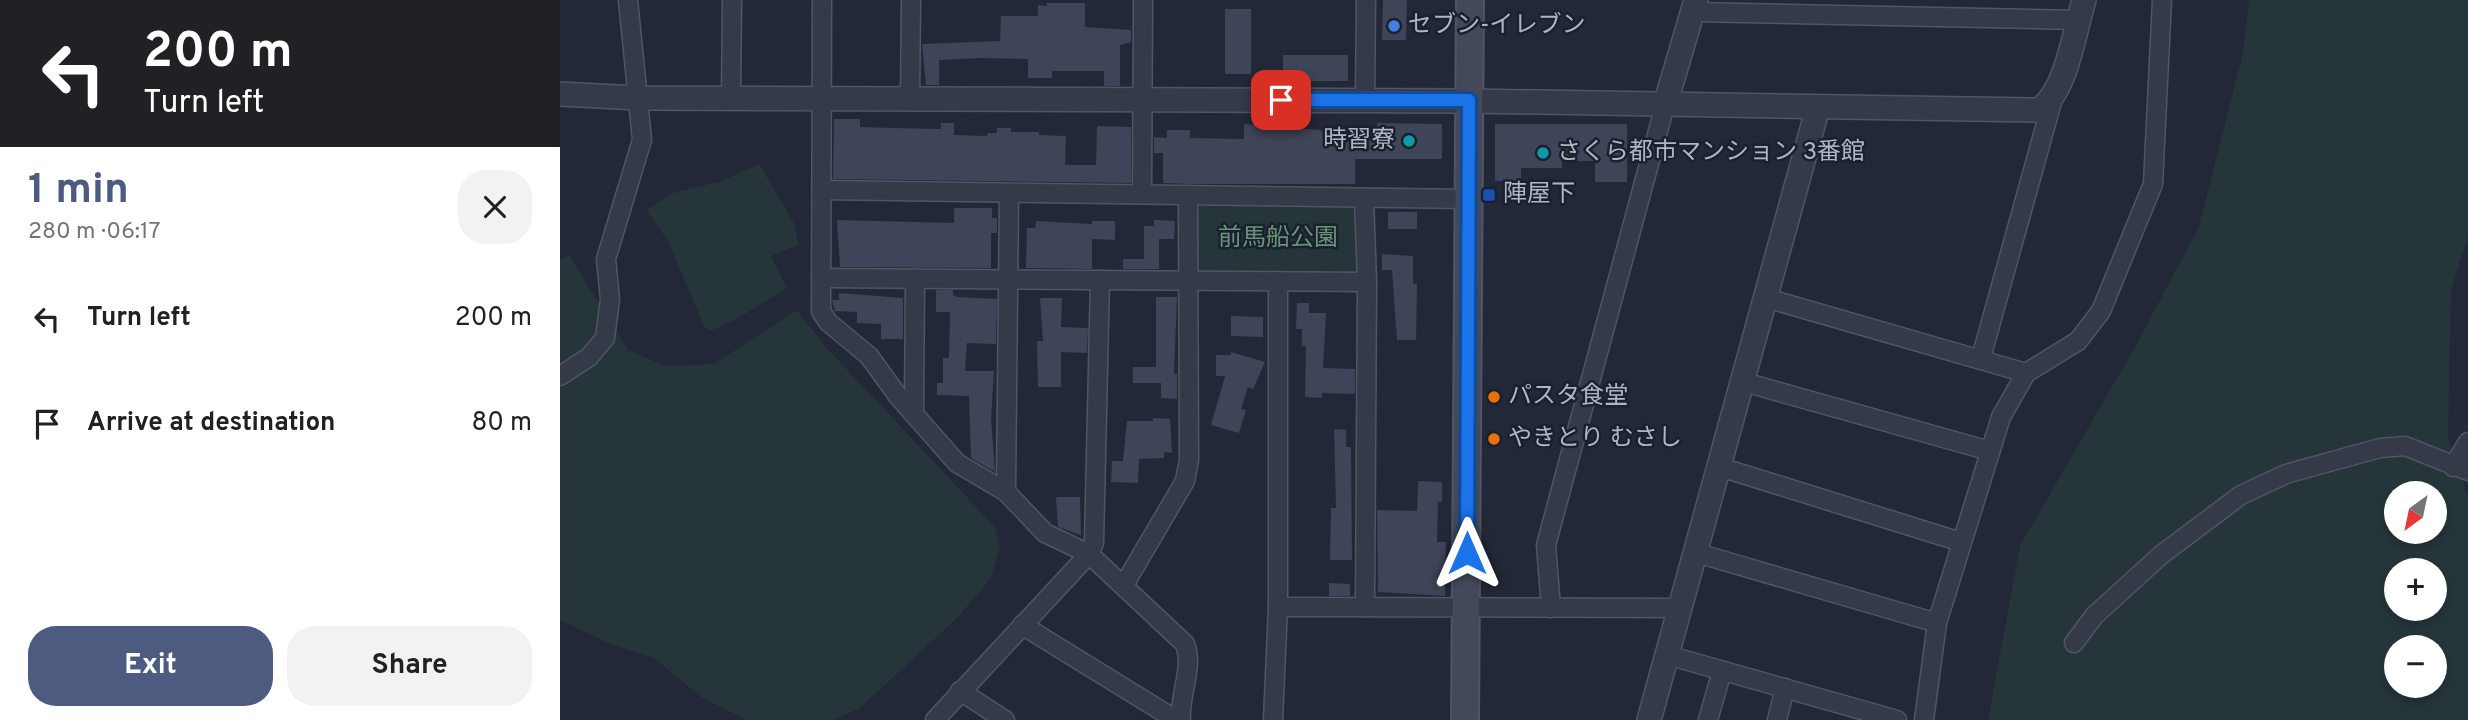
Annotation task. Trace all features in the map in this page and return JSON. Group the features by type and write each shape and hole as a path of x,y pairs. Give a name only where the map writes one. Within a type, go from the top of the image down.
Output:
{"main road":[{"path":"1465,720 1470,0"}],"street":[{"path":"560,376 589,357 606,338 610,299 606,259 642,140 628,0"},
{"path":"731,98 732,0"},
{"path":"822,0 821,311 828,322 869,356 957,463 1006,492 1045,533 1089,554 1185,644 1190,657 1178,720 1022,625"},
{"path":"911,0 911,99"},
{"path":"1142,194 1143,0"},
{"path":"1365,100 1366,0"},
{"path":"1924,720 1937,623 2001,417 2026,373 2078,341 2101,311 2152,184 2161,0"},
{"path":"1551,608 1546,545 1694,6 2081,10 2059,88 2052,102 1981,358"},
{"path":"560,94 637,98 1469,100 2039,110 2052,102"},
{"path":"1649,720 1818,107"},
{"path":"823,190 1467,200"},
{"path":"1006,492 1009,193"},
{"path":"1124,585 1185,481 1190,448 1188,195"},
{"path":"1364,198 1367,282 1365,607"},
{"path":"821,278 1367,282"},
{"path":"914,413 915,278"},
{"path":"935,720 1089,554 1094,543 1100,280"},
{"path":"1273,720 1278,607 1278,281"},
{"path":"1766,298 2026,373"},
{"path":"1744,382 1990,451"},
{"path":"2074,643 2094,616 2161,555 2241,495 2286,474 2380,448 2405,446 2461,469 2468,442"},
{"path":"1720,467 1961,542"},
{"path":"1697,553 1937,623"},
{"path":"1278,607 1681,608"},
{"path":"1667,655 1896,720"},
{"path":"1708,720 1722,671"},
{"path":"1777,720 1785,688"},
{"path":"960,691 1004,720"}],"green space":[{"path":"2249,0 2468,0 2468,235 2451,291 2448,439 2468,497 2468,720 1988,720 2020,546 2135,347 2198,229 2242,58"},
{"path":"759,164 795,225 798,245 771,256 787,288 735,320 710,331 704,326 668,241 646,210 673,193 722,181"},
{"name":"前馬船公園","path":"1193,199 1361,202 1363,279 1195,276"},
{"path":"569,255 628,350 665,366 714,364 797,310 824,345 994,526 1000,547 991,578 957,618 860,708 833,720 747,720 701,697 654,658 610,644 560,620 560,260"}],"building":[{"path":"1383,0 1407,0 1406,40 1382,40"},
{"path":"1047,3 1085,3 1085,27 1131,30 1131,42 1120,45 1120,86 1104,86 1104,71 1052,71 1052,78 1028,78 1028,59 979,58 939,60 939,85 926,85 922,44 1000,41 1001,16 1038,16 1038,5 1047,6"},
{"path":"1225,9 1251,9 1251,74 1225,74"},
{"path":"1283,55 1348,55 1348,81 1283,81"},
{"path":"834,119 860,119 860,127 941,129 941,123 954,123 954,135 987,136 988,133 997,133 997,128 1011,128 1011,132 1066,136 1065,165 1096,165 1097,126 1131,127 1131,183 833,179"},
{"path":"1377,123 1442,124 1442,159 1355,159 1355,184 1191,184 1163,183 1163,153 1154,153 1154,137 1167,138 1167,130 1190,130 1190,138 1244,139 1244,124 1331,131 1377,130"},
{"name":"さくら都市マンション 3番館","path":"1495,124 1627,124 1627,182 1595,182 1595,161 1562,161 1562,168 1521,168 1521,181 1495,181"},
{"path":"954,208 992,208 992,218 997,218 997,233 991,233 991,268 840,267 837,220 954,223"},
{"path":"1388,212 1417,212 1417,229 1388,229"},
{"path":"1154,220 1175,221 1174,239 1159,239 1159,269 1123,269 1123,259 1144,259 1144,226 1154,226"},
{"path":"1036,221 1092,224 1092,221 1115,221 1115,240 1092,239 1092,269 1026,268 1027,228 1035,228"},
{"path":"1382,254 1413,256 1413,284 1417,284 1416,340 1397,340 1392,270 1382,270"},
{"path":"936,290 953,290 953,295 957,297 997,299 996,344 967,343 965,371 994,371 991,419 995,472 971,458 969,396 937,395 937,383 943,383 943,358 949,358 950,312 936,312"},
{"path":"839,293 903,298 903,339 881,339 881,324 857,323 857,312 835,311 832,300 839,300"},
{"path":"1156,297 1177,297 1174,374 1177,374 1177,399 1161,398 1161,383 1133,383 1133,367 1156,367"},
{"path":"1040,298 1062,298 1061,327 1088,328 1087,353 1061,352 1061,387 1038,387 1037,341 1043,341"},
{"path":"1297,303 1309,303 1309,313 1326,313 1323,368 1355,369 1355,394 1322,393 1322,398 1305,397 1306,346 1302,346 1302,329 1296,329"},
{"path":"1231,316 1263,317 1263,337 1231,336"},
{"path":"1231,352 1265,362 1253,389 1248,387 1241,409 1246,410 1239,433 1211,425 1225,376 1216,376 1216,355 1231,355"},
{"path":"1153,418 1170,419 1172,453 1164,452 1164,458 1139,459 1138,483 1111,482 1112,461 1123,461 1127,421 1153,421"},
{"path":"1334,429 1346,430 1346,447 1351,447 1352,560 1330,560 1331,508 1336,508"},
{"path":"1418,481 1442,482 1442,502 1438,502 1437,542 1446,542 1445,596 1378,592 1377,510 1417,511"},
{"path":"1056,497 1080,497 1081,535 1058,527"},
{"path":"1329,583 1350,584 1350,596 1329,596"}],"place":[{"name":"セブン-イレブン","path":"1394,26"},
{"name":"時習寮","path":"1409,141"},
{"name":"さくら都市マンション 3番館","path":"1543,153"},
{"name":"陣屋下","path":"1489,195"},
{"name":"パスタ食堂","path":"1494,397"},
{"name":"やきとり むさし","path":"1494,439"}],"route":[{"path":"1281,100 1469,100 1467,553"}]}
